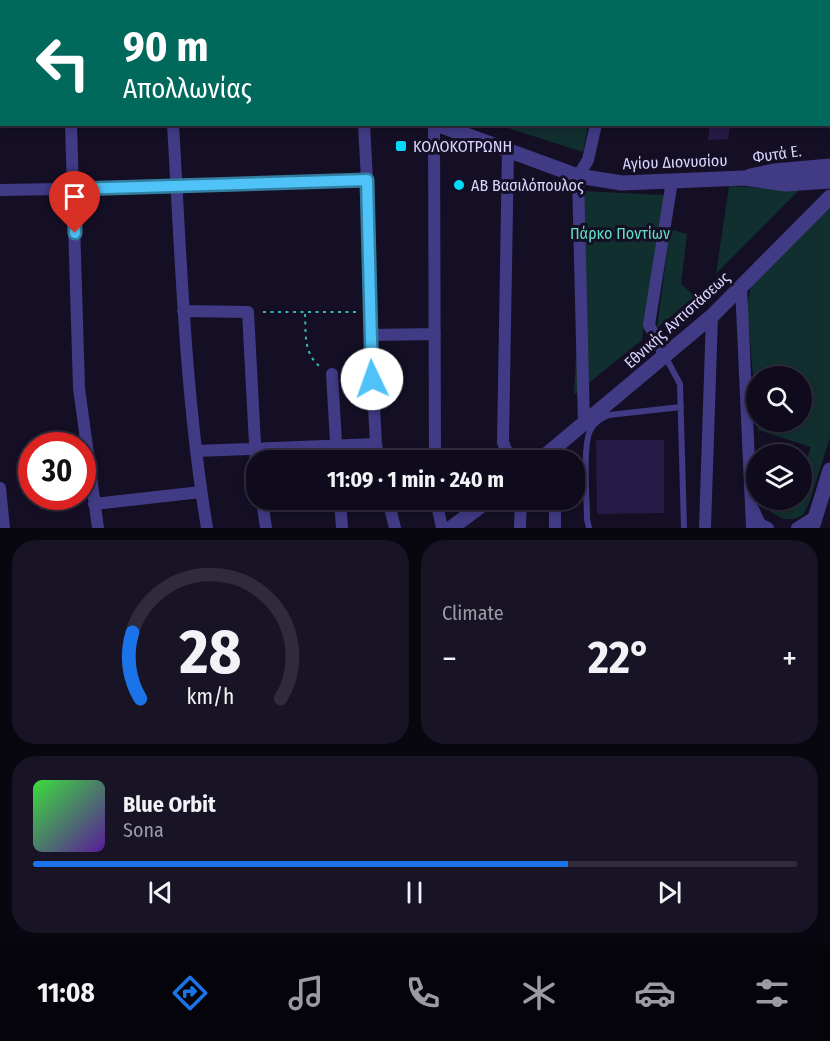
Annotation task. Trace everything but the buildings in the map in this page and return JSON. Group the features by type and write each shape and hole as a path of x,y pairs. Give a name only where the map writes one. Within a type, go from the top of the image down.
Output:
{"street":[{"path":"71,126 80,387 85,432"},
{"path":"173,126 183,312 196,452 207,528"},
{"path":"364,126 370,335 377,450"},
{"path":"435,126 435,450"},
{"name":"Αγίου Διονυσίου","path":"447,126 472,130 508,149 578,176 622,183 744,178"},
{"path":"584,425 578,176 588,160 596,126"},
{"path":"506,450 503,441 508,149"},
{"name":"Φυτά Ε.","path":"744,178 774,171 830,166"},
{"name":"Φυτά Ε.","path":"744,178 786,184 830,181"},
{"path":"0,190 367,180"},
{"path":"665,356 649,325 672,181"},
{"name":"Εθνικής Αντιστάσεως","path":"559,450 584,425 712,316 830,197"},
{"path":"741,286 748,444"},
{"path":"183,312 248,312 255,449"},
{"path":"705,528 712,316"},
{"path":"370,335 435,334"},
{"path":"332,374 336,450"},
{"path":"196,452 376,444"},
{"path":"797,528 814,522 830,471"},
{"path":"0,488 4,528"},
{"path":"96,504 201,492"},
{"path":"95,510 98,528"},
{"path":"263,510 266,528"},
{"path":"341,510 342,528"},
{"path":"390,510 395,528"},
{"path":"438,510 442,528"},
{"path":"451,528 475,510"},
{"path":"520,528 521,510"},
{"path":"555,510 555,528"},
{"path":"751,510 752,528"},
{"path":"754,510 760,524 768,528"}],"lane":[{"path":"665,356 680,384 684,528"},
{"path":"589,528 586,443 589,431 600,419 609,415 681,407"}],"path":[{"path":"248,312 305,314 370,312"},
{"path":"305,314 307,351 317,364 332,374"}],"green space":[{"path":"502,126 588,126 583,152"},
{"path":"729,186 799,190 716,274"},
{"name":"Πάρκο Ποντίων","path":"584,191 664,195 642,340 574,395"},
{"path":"830,206 830,437 812,495 812,444 802,444 764,432 812,432 812,366 752,366 747,307 751,286"},
{"path":"670,229 687,234 681,284 695,296 657,328"},
{"path":"770,510 806,510 803,515 794,519 783,519"}],"place":[{"name":"ΚΟΛΟΚΟΤΡΩΝΗ","path":"401,146"},
{"name":"ΑΒ Βασιλόπουλος","path":"459,185"}],"route":[{"path":"75,233 74,189 367,180 372,379"}]}
